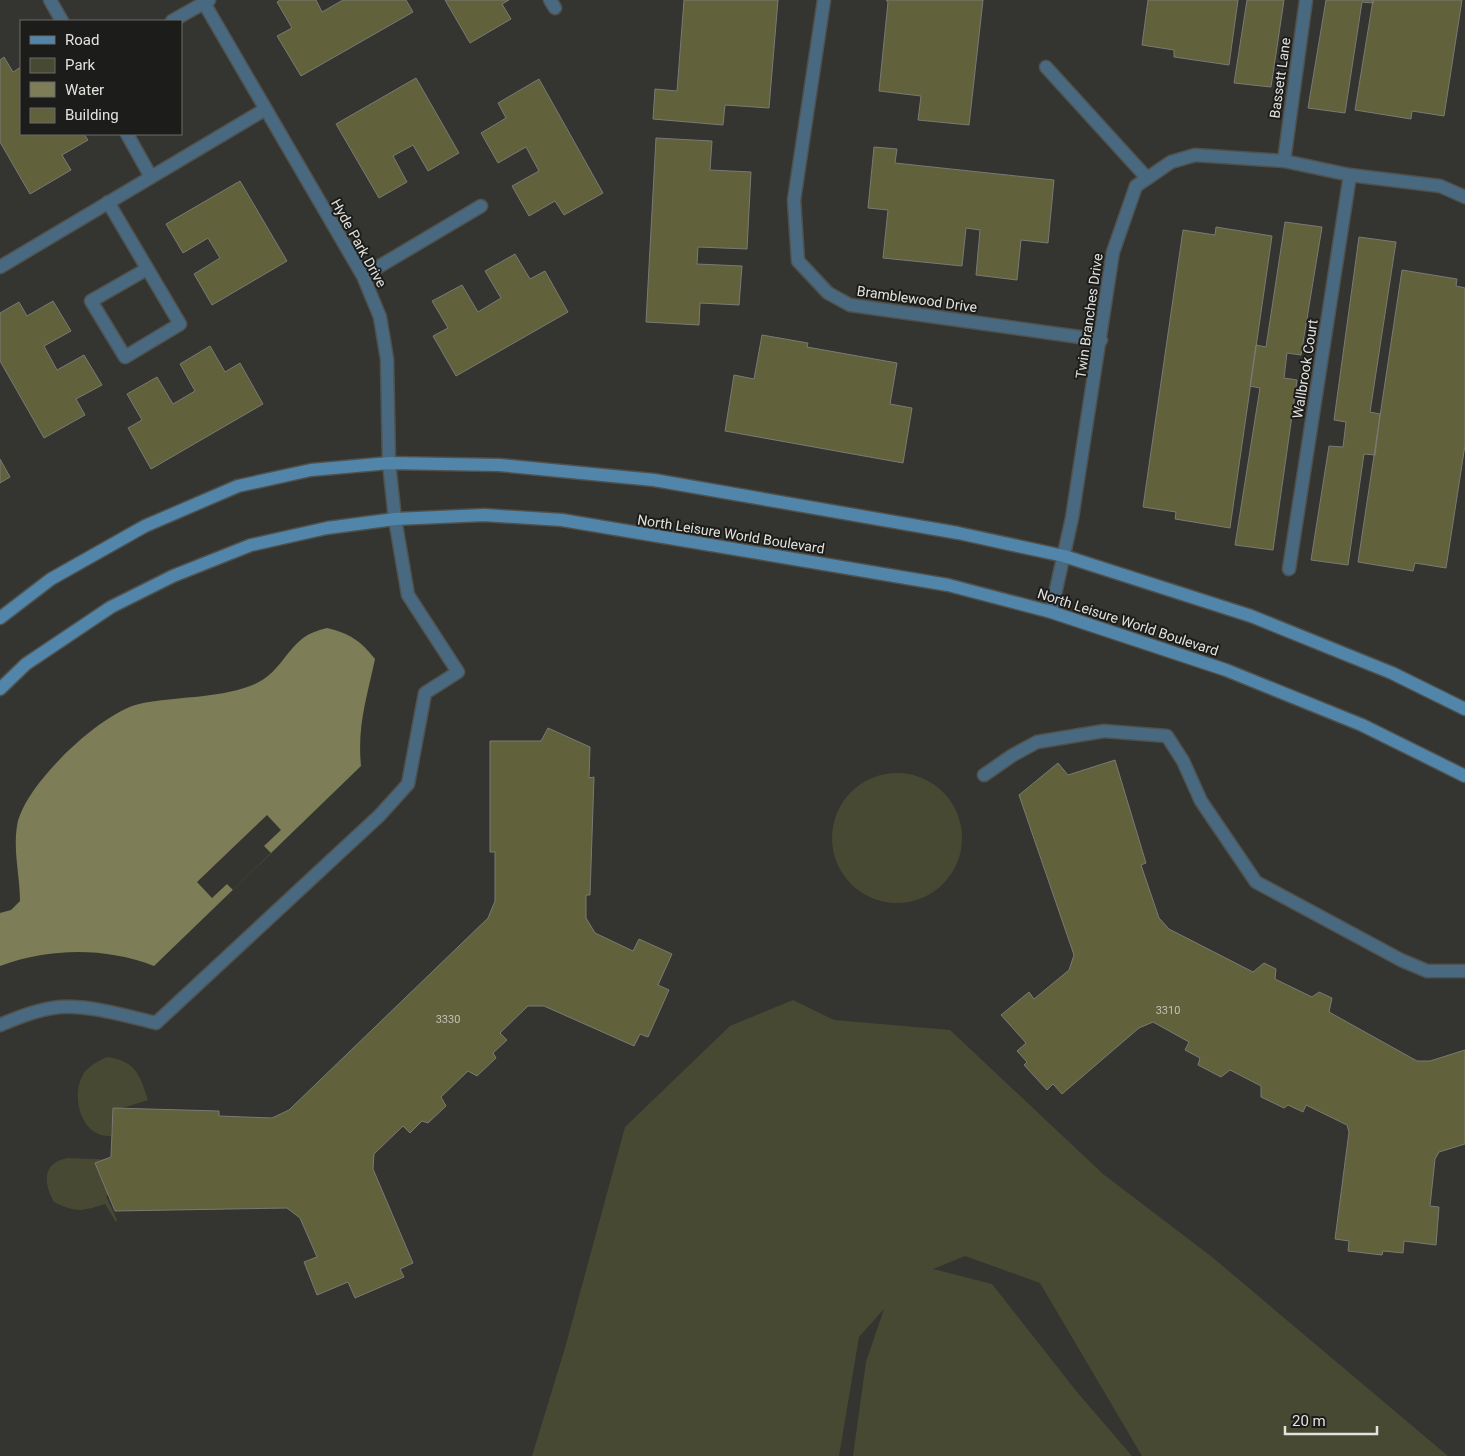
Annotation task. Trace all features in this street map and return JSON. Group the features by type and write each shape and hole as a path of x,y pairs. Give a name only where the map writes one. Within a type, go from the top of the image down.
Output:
{"street":[{"path":"50,0 61,20"},
{"name":"Bramblewood Drive","path":"824,0 794,200 798,261 828,293 850,305 1101,340"},
{"name":"Bassett Lane","path":"1284,161 1306,0"},
{"path":"174,20 207,2"},
{"name":"Hyde Park Drive","path":"0,1024 28,1014 62,1007 102,1011 156,1023 380,815 408,784 425,693 458,672 408,595 395,519 389,463 387,359 380,317 363,276 264,110 207,2"},
{"path":"1046,66 1147,178"},
{"path":"0,267 264,110"},
{"path":"128,135 152,177"},
{"name":"Twin Branches Drive","path":"1051,612 1064,556 1101,340 1113,252 1136,186 1171,162 1195,155 1284,161 1350,175 1440,186 1465,196"},
{"name":"Wallbrook Court","path":"1289,569 1350,175"},
{"path":"108,202 180,324 125,357 91,301 147,269"},
{"path":"363,276 481,206"},
{"path":"0,618 50,579 145,526 238,486 311,470 389,463 499,465 654,480 958,532 1064,556 1251,616 1392,673 1465,710"},
{"name":"North Leisure World Boulevard","path":"0,689 26,664 89,621 173,576 251,544 327,528 395,519 484,515 562,520 948,585 1051,612 1226,670 1362,726 1465,776"},
{"path":"984,775 1013,755 1037,742 1104,731 1167,736 1183,761 1201,801 1256,882 1401,960 1428,970 1465,971"}],"green space":[{"path":"897,773 922,778 943,792 957,813 962,838 957,863 943,884 922,898 897,903 872,898 851,884 837,863 832,838 837,813 851,792 872,778"},
{"path":"793,1000 834,1020 950,1030 1103,1174 1212,1257 1448,1456 1142,1456 1040,1283 965,1256 933,1269 992,1284 1077,1392 1132,1456 853,1456 866,1362 884,1309 859,1337 839,1456 532,1456 565,1348 625,1127 730,1026"},
{"path":"107,1057 125,1062 131,1066 139,1076 148,1100 113,1111 111,1136 100,1135 92,1130 85,1122 78,1103 80,1082 84,1073 92,1065"},
{"path":"68,1158 116,1160 121,1189 106,1196 117,1220 116,1222 105,1204 80,1210 68,1208 54,1202 48,1187 47,1174 53,1164"}],"water":[{"path":"327,628 342,632 354,639 365,647 375,659 360,738 361,766 154,966 116,955 77,952 38,956 0,966 0,913 11,910 20,901 16,855 17,826 22,810 33,791 66,753 104,721 123,710 139,704 223,693 259,682 274,671 303,638"}],"pier":[{"path":"267,815 281,830 264,846 271,853 233,890 227,884 212,898 197,882"}],"building":[{"path":"280,0 316,0 322,12 343,0 406,0 413,12 301,76 277,36 292,28 277,2"},
{"path":"445,0 509,0 502,4 511,19 470,43"},
{"path":"684,0 778,0 769,108 725,105 723,125 653,119 655,89 677,91"},
{"path":"886,0 983,0 969,125 918,120 921,96 879,91 888,2"},
{"path":"1148,0 1238,0 1229,65 1174,57 1174,50 1142,45"},
{"path":"1247,0 1284,0 1271,87 1234,83"},
{"path":"1326,0 1373,0 1373,3 1362,2 1345,113 1308,108"},
{"path":"1373,0 1462,0 1444,116 1412,111 1411,119 1355,110"},
{"path":"4,57 13,72 20,68 20,135 85,135 88,140 62,155 71,170 30,194 0,142 0,60"},
{"path":"416,78 459,153 428,171 413,145 393,156 407,182 379,198 336,124"},
{"path":"539,79 603,193 564,215 555,201 529,216 512,186 539,171 526,147 498,163 481,133 506,118 498,103"},
{"path":"656,138 712,141 710,170 751,172 747,249 698,247 697,264 742,266 739,305 700,303 699,325 646,322"},
{"path":"874,147 897,149 895,163 1054,180 1048,243 1021,240 1017,280 976,275 980,230 966,228 962,266 883,258 888,210 868,208"},
{"path":"240,181 287,261 212,305 194,274 220,258 208,238 183,253 166,224"},
{"path":"1285,222 1322,227 1301,355 1287,353 1284,378 1297,380 1273,550 1235,545 1260,388 1250,386 1256,345 1266,347"},
{"path":"1216,227 1272,236 1230,528 1175,519 1176,512 1143,507 1183,230 1215,235"},
{"path":"1359,237 1396,242 1370,412 1380,414 1375,455 1364,454 1348,565 1311,560 1329,446 1343,447 1346,422 1334,420"},
{"path":"515,254 530,279 545,271 568,312 456,376 433,336 448,328 432,301 462,285 478,312 501,298 485,271"},
{"path":"1402,270 1457,279 1456,286 1465,288 1465,445 1446,568 1415,563 1413,571 1358,562"},
{"path":"53,301 71,331 44,346 57,370 84,355 102,385 76,399 85,415 44,438 0,361 0,313 19,302 27,316"},
{"path":"762,335 808,343 807,347 897,363 890,404 912,408 903,463 725,431 734,375 754,379"},
{"path":"210,346 225,372 240,363 263,404 151,469 128,428 142,420 127,394 157,377 173,404 195,391 180,364"},
{"path":"0,459 10,477 0,483"},
{"path":"548,728 590,747 589,778 594,777 590,895 586,895 586,918 595,933 633,951 639,939 672,954 658,985 669,990 648,1037 640,1034 634,1046 544,1006 528,1006 500,1033 507,1040 493,1053 496,1058 477,1076 468,1071 441,1097 446,1106 428,1123 422,1121 410,1133 403,1126 374,1154 373,1169 413,1263 400,1269 404,1277 355,1298 348,1282 317,1295 304,1262 317,1257 300,1218 287,1208 115,1211 95,1163 111,1157 113,1108 219,1111 219,1116 272,1118 289,1110 488,918 495,901 495,852 490,852 490,741 541,741"},
{"path":"1115,760 1146,863 1141,865 1159,918 1169,929 1253,972 1264,963 1276,969 1275,979 1312,997 1319,992 1332,998 1329,1012 1417,1061 1430,1061 1465,1050 1465,1144 1439,1152 1435,1159 1430,1206 1439,1207 1436,1245 1404,1241 1403,1253 1383,1251 1382,1255 1348,1251 1349,1241 1335,1239 1349,1132 1347,1125 1306,1105 1303,1112 1288,1105 1284,1108 1261,1097 1261,1086 1230,1070 1221,1077 1198,1065 1200,1058 1185,1050 1189,1042 1153,1022 1139,1028 1062,1094 1053,1084 1047,1090 1024,1065 1027,1062 1017,1051 1026,1043 1001,1015 1029,992 1034,999 1069,970 1074,955 1019,795 1058,763 1068,775"}]}
